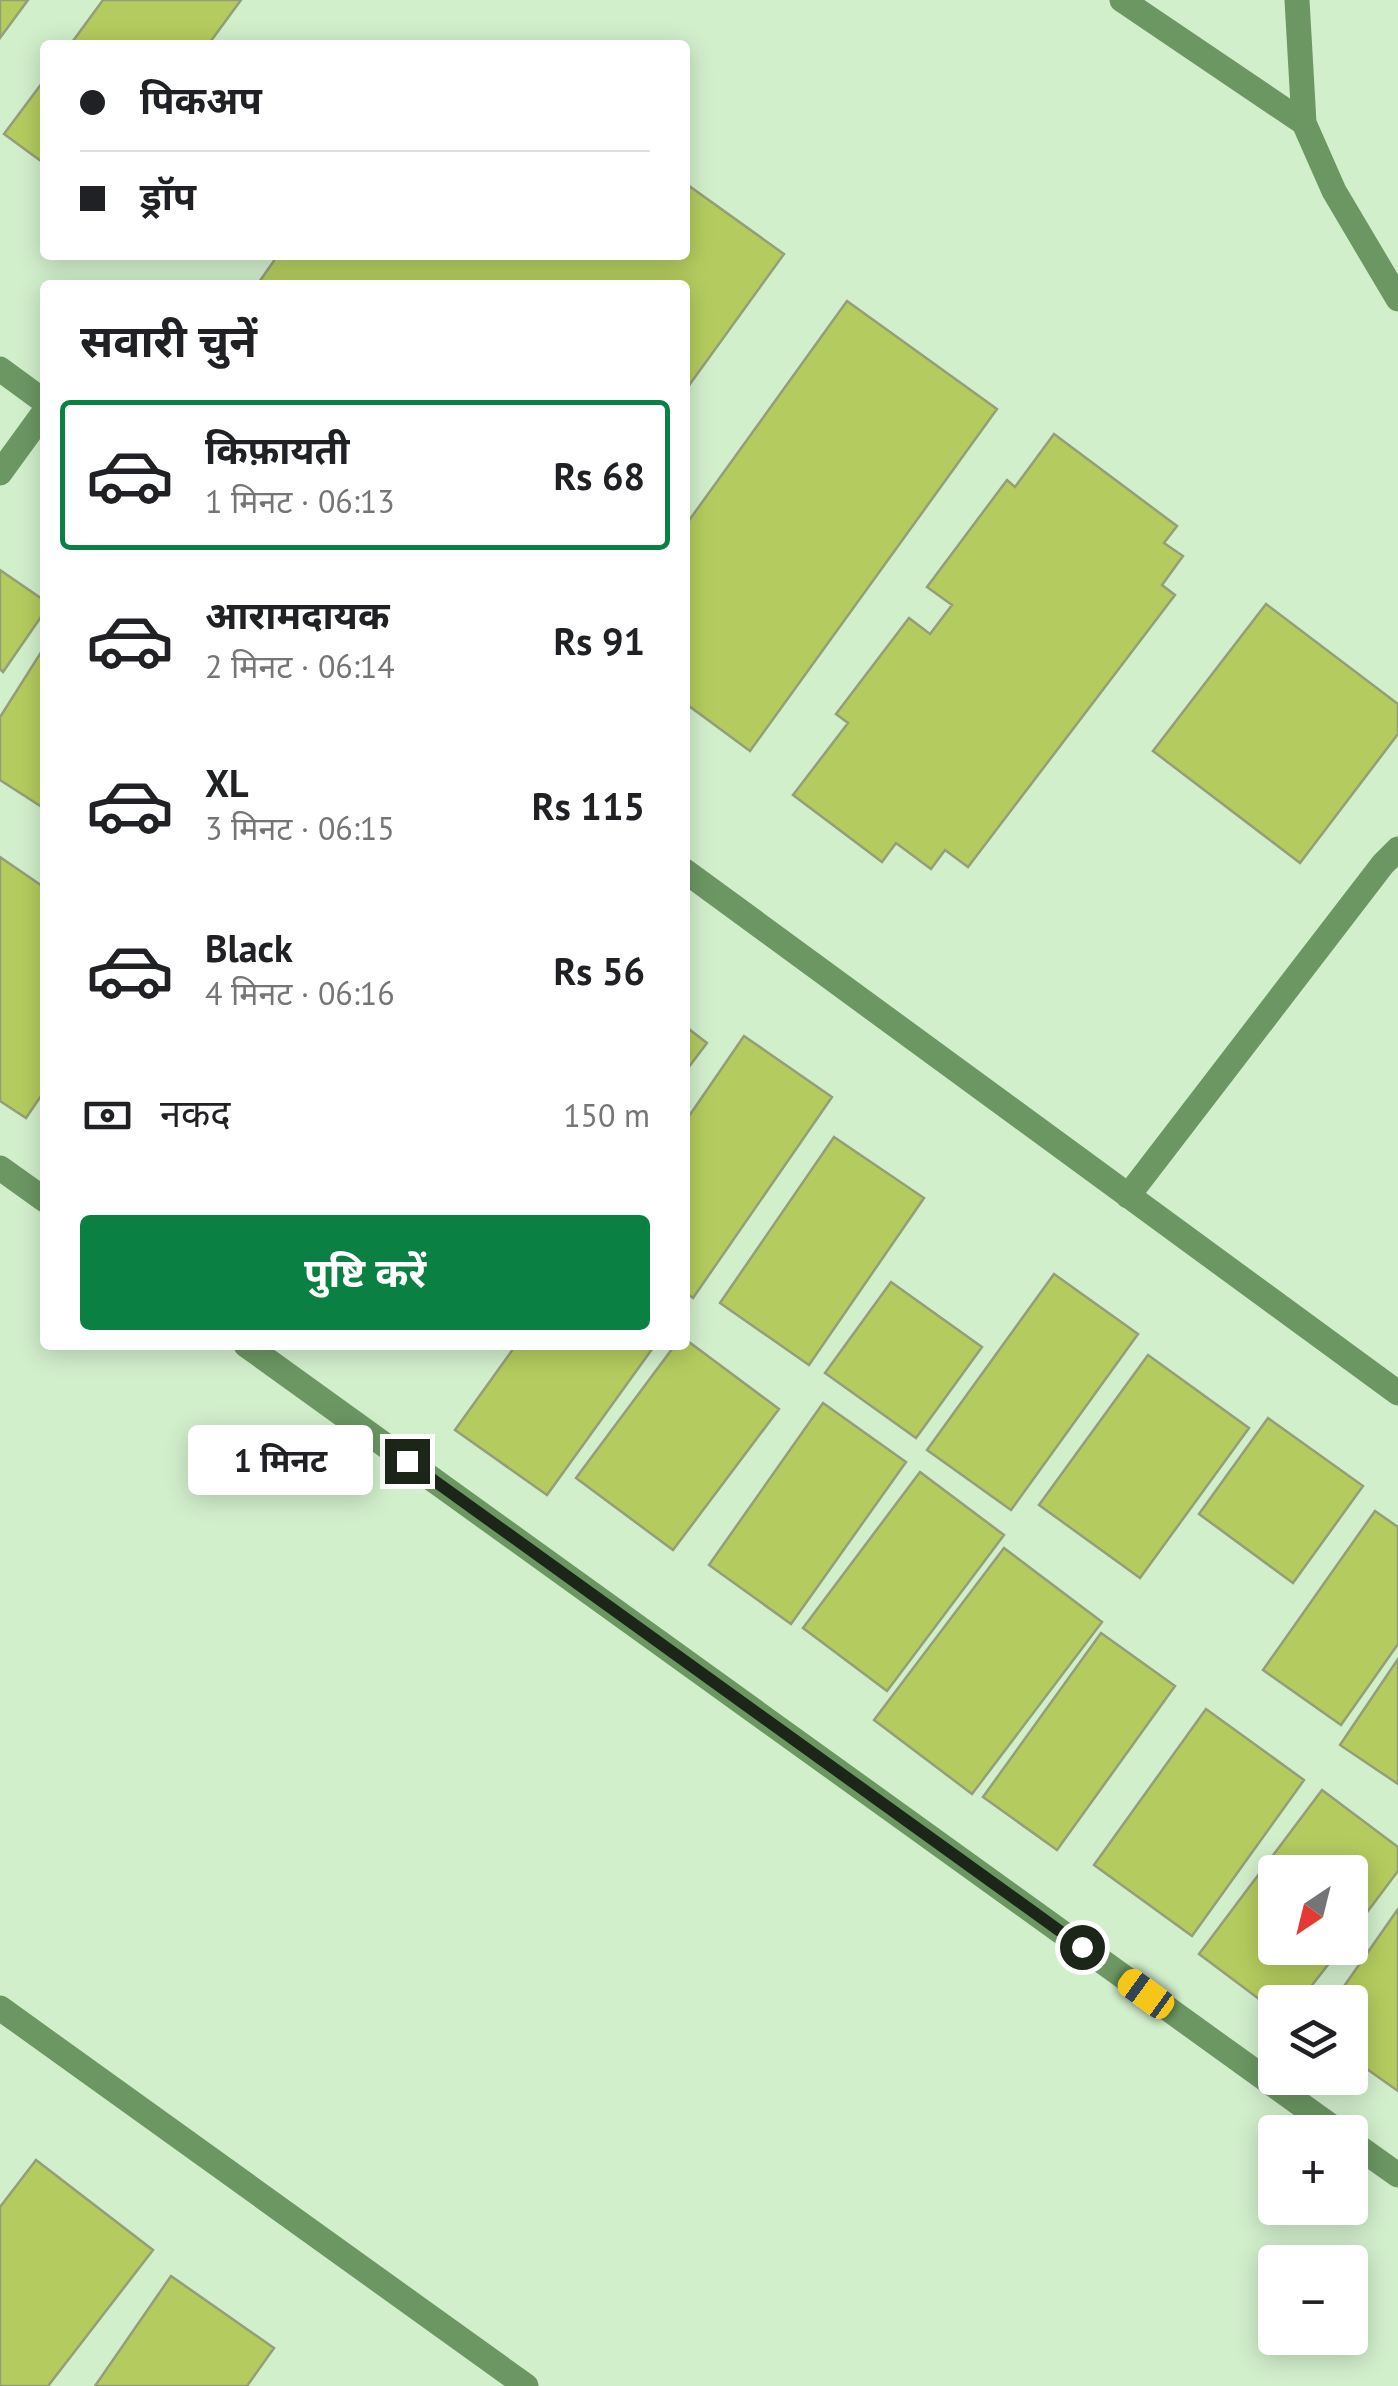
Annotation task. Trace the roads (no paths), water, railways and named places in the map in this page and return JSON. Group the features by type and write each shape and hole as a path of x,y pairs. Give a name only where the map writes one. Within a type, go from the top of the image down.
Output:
{"street":[{"path":"1122,0 1304,123"},
{"path":"1296,0 1304,123 1334,190 1398,299"},
{"path":"0,369 40,398"},
{"path":"0,473 40,418"},
{"path":"1128,1196 1398,849"},
{"path":"690,875 1398,1393"},
{"path":"0,1168 40,1196"},
{"path":"253,1350 1315,2115"},
{"path":"0,2008 526,2386"},
{"path":"1368,2153 1398,2175"}]}
